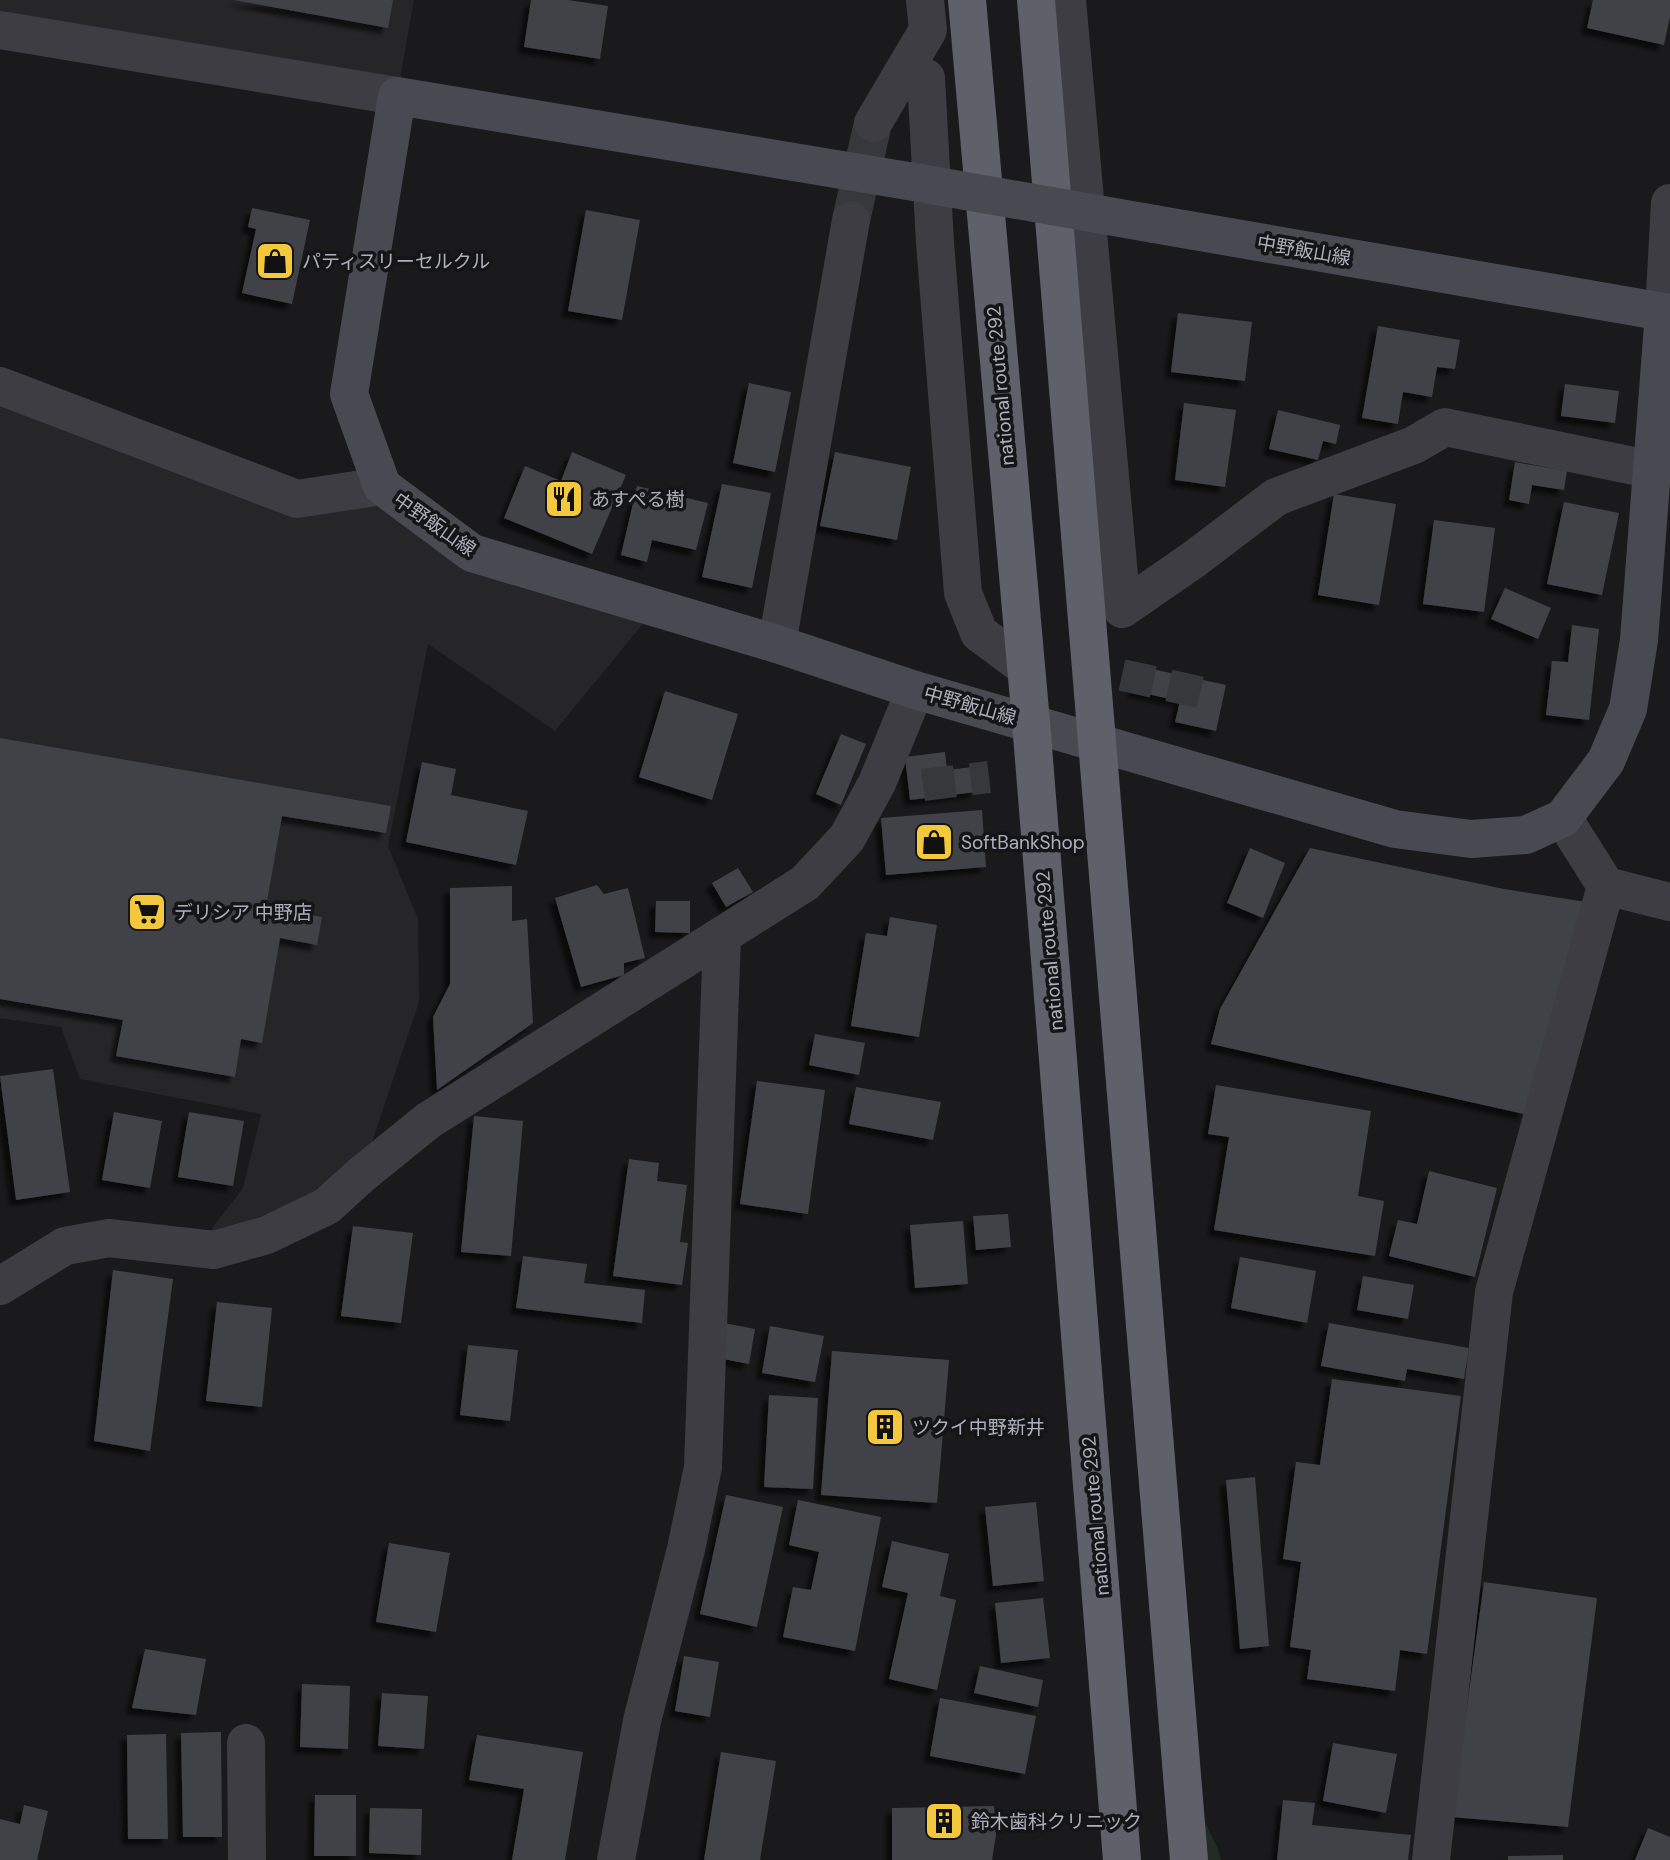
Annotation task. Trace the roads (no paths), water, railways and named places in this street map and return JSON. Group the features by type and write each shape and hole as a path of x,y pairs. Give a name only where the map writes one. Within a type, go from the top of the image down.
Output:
{"highway":[{"name":"national route 292","path":"967,0 1031,722 1122,1860"},
{"path":"1036,0 1189,1860"}],"main road":[{"name":"中野飯山線","path":"397,96 1667,312 1639,640 1628,709 1606,761 1563,818 1526,835 1471,839 1395,829 1031,722 915,690 777,644 472,553 382,486 349,394 397,96"}],"street":[{"path":"873,123 928,30 925,0"},
{"path":"1068,0 1122,609 1193,560 1276,497 1414,444 1445,428 1653,470"},
{"path":"0,30 397,96"},
{"path":"926,78 935,243 963,593 979,633 1026,668"},
{"path":"1667,312 1670,203"},
{"path":"777,644 851,220"},
{"path":"0,386 297,499 382,486"},
{"path":"0,1286 65,1246 109,1238 214,1250 267,1235 327,1206 429,1120 805,883 847,838 877,783 915,690"},
{"path":"1563,818 1606,886 1670,902"},
{"path":"1431,1860 1494,1292 1606,886"},
{"path":"616,1860 642,1721 686,1549 703,1467 722,937"},
{"path":"246,1743 247,1860"}],"tunnel":[{"path":"851,220 873,123"},
{"path":"1122,675 1203,693"},
{"path":"923,785 989,777"}],"place":[{"name":"パティスリーセルクル","path":"275,261"},
{"name":"あすぺる樹","path":"564,499"},
{"name":"SoftBankShop","path":"934,842"},
{"name":"デリシア 中野店","path":"147,912"},
{"name":"ツクイ中野新井","path":"885,1427"},
{"name":"鈴木歯科クリニック","path":"944,1821"}]}
